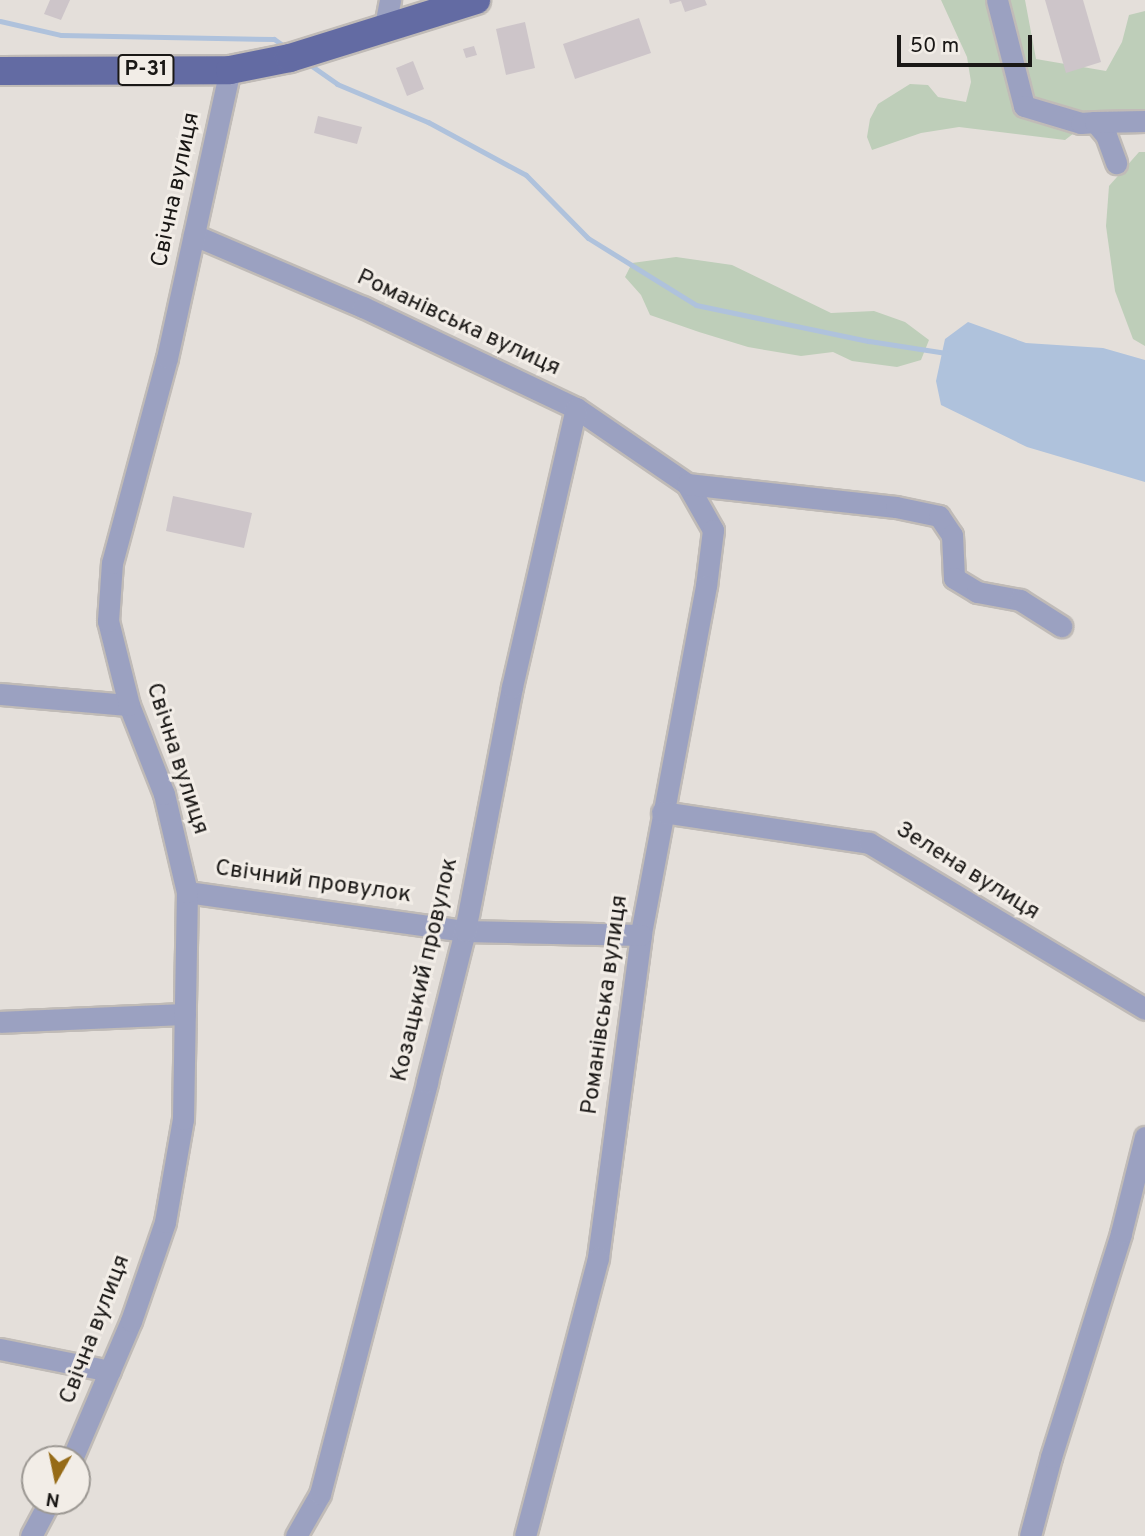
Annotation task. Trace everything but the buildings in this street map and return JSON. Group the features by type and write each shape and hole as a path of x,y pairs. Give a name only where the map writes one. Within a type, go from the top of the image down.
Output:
{"main road":[{"name":"Р-31","path":"0,71 230,70 300,55 384,31 476,0"}],"street":[{"path":"384,31 390,0"},
{"path":"997,0 1024,106 1081,123 1145,121"},
{"name":"Свічна вулиця","path":"78,1445 110,1371 165,1222 183,1119 187,892 164,794 130,705 108,621 113,564 167,358 230,70"},
{"path":"1094,122 1106,135 1116,163"},
{"name":"Романівська вулиця","path":"194,235 363,307 576,408 687,484 713,530 706,586 640,935 598,1258 525,1536"},
{"name":"Козацький провулок","path":"296,1536 320,1494 464,930 512,687 576,408"},
{"name":"Романівська вулиця","path":"687,484 895,507 939,516 952,535 954,578 977,592 1020,600 1061,626"},
{"path":"0,694 130,705"},
{"name":"Зелена вулиця","path":"662,812 869,843 1145,1009"},
{"name":"Свічний провулок","path":"187,892 464,930 640,935"},
{"path":"0,1022 185,1014"},
{"path":"1030,1536 1051,1457 1121,1233 1145,1136"},
{"path":"0,1349 110,1371"},
{"path":"31,1536 42,1515"}],"green space":[{"path":"941,0 1025,0 1036,59 1106,71 1122,42 1129,15 1145,11 1145,119 1078,130 1065,140 959,127 921,133 872,150 867,137 870,119 878,104 910,84 928,85 938,97 966,102 971,82 967,57"},
{"path":"1139,152 1145,152 1145,346 1133,339 1115,291 1106,226 1109,186"},
{"path":"676,257 732,265 831,313 874,311 905,322 929,340 921,360 897,367 852,361 833,352 801,356 748,347 699,332 650,315 641,295 625,277 632,263"}],"water":[{"path":"968,322 1026,343 1103,348 1145,360 1145,482 1027,447 941,405 936,381 945,339"}],"waterway":[{"path":"0,21 61,35 274,39 287,48"},
{"path":"306,62 337,84 428,122 526,175 588,238 696,305 869,341 946,353"}]}
